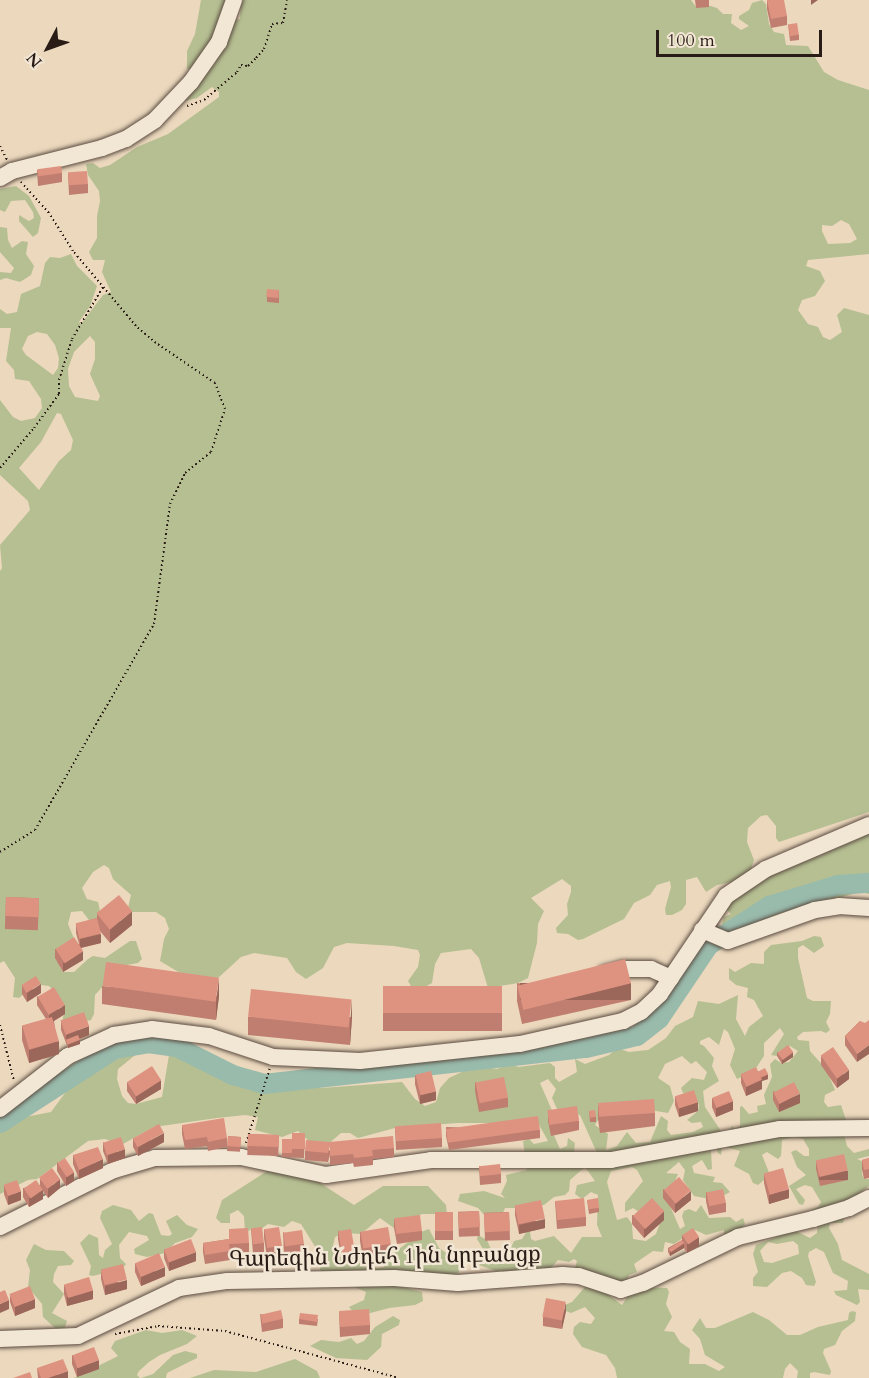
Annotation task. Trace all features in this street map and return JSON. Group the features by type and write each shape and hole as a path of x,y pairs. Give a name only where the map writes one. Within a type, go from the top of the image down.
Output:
{"street":[{"path":"6,175 102,148 126,139 155,120 191,82 219,42 234,0"},
{"path":"0,1109 68,1056 114,1035 152,1029 208,1035 273,1057 360,1061 520,1044 623,1021 641,1012 660,994 726,896 766,869 869,825"},
{"path":"702,930 728,941 815,910 839,906 869,908"},
{"path":"590,977 624,969 651,969 671,978"},
{"path":"0,1227 114,1170 155,1158 242,1157 326,1175 431,1160 611,1160 780,1129 869,1128"},
{"name":"Գարեգին Նժդեհ 1ին նրբանցք","path":"0,1339 78,1336 179,1288 227,1281 394,1278 436,1283 491,1282 563,1275 579,1276 621,1290 643,1283 738,1238 813,1220 849,1208 869,1198"}],"path":[{"path":"184,108 204,100 237,72 241,65 248,66 256,58 264,49 272,24 283,23 286,0"},
{"path":"0,146 6,175 49,213 73,251 147,337 215,383 225,410 211,452 185,473 170,504 154,624 35,830 0,852"},
{"path":"0,468 59,394 59,380 72,339 104,287"},
{"path":"0,1025 17,1095"},
{"path":"248,1138 273,1057"},
{"path":"105,1336 158,1326 225,1331 399,1378"}],"green space":[{"path":"201,0 227,0 218,30 192,68 187,69 187,51 195,34"},
{"path":"241,0 691,0 696,7 711,6 723,14 732,14 731,23 741,30 749,26 739,19 739,16 749,10 752,3 762,0 766,4 769,24 774,32 784,34 786,45 808,46 824,72 838,80 869,90 869,254 808,260 806,266 820,271 825,281 815,296 802,300 798,310 808,324 818,327 823,337 830,340 842,332 837,315 844,308 869,315 869,812 779,842 776,838 776,826 767,815 761,816 748,828 747,842 754,860 750,872 741,880 717,885 706,892 697,877 686,880 686,904 682,910 672,915 666,915 665,909 671,887 670,881 657,885 650,895 634,903 624,919 583,939 578,940 568,934 557,933 556,928 568,915 567,904 571,892 571,886 562,879 531,898 544,911 538,924 537,943 528,978 518,983 488,988 479,958 471,949 441,953 435,964 432,983 423,988 411,986 408,981 418,967 420,955 418,950 347,943 334,947 323,968 306,979 296,972 287,958 254,953 241,957 218,978 180,973 160,961 164,939 169,929 165,918 156,912 132,912 128,908 131,895 113,879 109,868 104,865 93,872 82,888 87,899 98,902 102,920 92,924 82,911 71,912 68,924 75,941 60,967 63,972 74,972 93,956 105,958 130,941 136,941 142,959 138,963 121,966 95,995 94,1014 91,1020 79,1023 65,1033 61,1029 64,1012 53,990 49,986 34,984 19,998 13,997 15,978 4,961 0,963 0,571 2,568 0,545 30,510 28,501 0,475 0,400 13,417 21,421 35,418 42,408 41,399 29,381 15,379 14,370 6,361 11,328 0,328 0,309 7,314 17,312 21,294 40,286 45,263 50,257 60,258 71,254 77,266 97,286 90,306 79,322 81,324 103,295 111,292 102,272 105,260 93,260 89,252 97,238 100,201 99,191 88,175 86,164 93,163 100,168 110,165 137,147 168,134 219,97 219,92 212,87 197,98 185,101 200,77 214,65 235,20 240,19","holes":["841,220 849,224 857,239 850,243 828,244 822,231 822,225 832,226","37,332 47,334 55,345 59,358 58,368 53,375 26,355 22,349 28,336","90,336 95,342 95,359 90,374 100,396 98,401 75,397 69,386 68,369 74,352","57,413 61,414 73,440 71,450 59,461 39,490 19,468 41,442"]},
{"path":"16,186 29,196 41,218 38,233 33,237 19,221 19,215 29,221 34,218 25,200 11,201 5,212 0,210 0,189"},
{"path":"0,227 7,228 8,240 12,248 22,241 28,242 26,254 34,266 31,275 20,282 6,278 0,280 0,272 11,273 14,268 0,252"},
{"path":"869,828 869,894 860,892 808,906 735,932 722,924 724,917 731,914 725,908 728,899 770,875 811,859 820,841"},
{"path":"814,936 821,937 824,946 814,953 803,945 798,948 798,958 807,998 813,1001 831,1001 830,1014 826,1022 830,1030 826,1033 803,1032 797,1037 798,1040 809,1041 810,1051 826,1069 835,1090 825,1095 824,1102 828,1107 841,1105 846,1120 841,1123 847,1146 854,1153 869,1149 869,1156 857,1159 864,1162 862,1174 864,1179 869,1179 869,1186 842,1206 803,1215 818,1207 821,1202 812,1187 805,1185 796,1189 805,1200 803,1205 799,1204 789,1186 806,1175 797,1167 791,1152 796,1150 804,1156 809,1156 809,1149 803,1139 794,1137 782,1140 781,1156 778,1159 767,1152 762,1155 770,1175 758,1185 753,1183 749,1174 734,1166 740,1151 722,1146 721,1155 718,1153 715,1144 729,1133 732,1126 735,1129 740,1126 740,1107 742,1106 749,1114 758,1112 757,1106 766,1104 764,1095 772,1077 770,1064 775,1059 781,1063 789,1062 798,1051 790,1046 777,1056 771,1055 784,1034 780,1028 764,1043 764,1056 754,1071 737,1079 730,1065 735,1049 728,1032 724,1029 719,1045 709,1037 700,1041 700,1044 714,1058 712,1066 719,1081 703,1091 705,1107 721,1131 711,1150 712,1169 708,1170 702,1160 692,1166 694,1173 715,1177 713,1182 722,1183 730,1192 715,1200 694,1196 683,1180 685,1170 679,1162 666,1173 678,1174 667,1199 680,1229 685,1226 682,1216 684,1211 689,1209 696,1212 701,1205 709,1218 730,1217 736,1222 743,1218 745,1224 742,1228 724,1237 724,1230 706,1235 695,1230 674,1244 665,1242 663,1252 653,1251 634,1264 637,1272 629,1275 626,1283 575,1268 577,1261 574,1259 569,1262 558,1260 551,1268 512,1275 507,1271 496,1271 476,1264 486,1254 477,1239 478,1235 487,1240 495,1259 499,1261 508,1254 514,1241 522,1239 527,1231 530,1232 531,1239 535,1241 554,1236 571,1253 582,1237 602,1237 597,1225 598,1195 591,1192 582,1199 575,1194 577,1185 595,1181 585,1167 570,1180 569,1191 565,1195 554,1197 544,1205 521,1205 515,1208 505,1208 502,1215 485,1216 478,1208 458,1201 460,1194 484,1191 505,1198 501,1194 507,1181 506,1175 527,1170 523,1141 529,1139 534,1144 548,1141 538,1123 457,1123 395,1128 358,1138 350,1133 341,1133 327,1145 310,1142 298,1131 282,1137 255,1130 258,1117 245,1115 217,1118 154,1127 121,1145 105,1139 88,1141 37,1179 28,1180 0,1194 0,1131 15,1119 51,1112 82,1070 125,1041 139,1052 118,1069 117,1079 122,1096 128,1103 136,1104 162,1097 169,1055 264,1084 322,1088 402,1082 415,1099 425,1106 436,1102 440,1088 449,1078 468,1069 483,1067 497,1069 510,1063 518,1067 550,1063 555,1067 555,1078 559,1082 577,1072 575,1059 585,1064 609,1055 617,1048 629,1052 648,1050 666,1038 675,1026 693,1017 698,1001 719,1004 738,995 736,1019 745,1036 749,1027 763,1016 754,1000 747,997 748,988 736,985 729,979 729,968 735,972 751,963 764,964 764,952 771,945 802,941","holes":["682,1056 691,1064 696,1061 707,1072 704,1080 692,1078 681,1088 683,1093 694,1094 699,1105 698,1111 687,1120 692,1123 701,1122 703,1127 693,1132 671,1135 667,1130 668,1121 661,1116 650,1142 636,1143 627,1132 617,1146 606,1150 608,1134 595,1125 599,1118 644,1109 668,1113 674,1101 670,1086 658,1078 665,1064","548,1079 556,1089 552,1098 557,1109 580,1115 597,1153 574,1152 575,1143 568,1138 567,1146 560,1149 553,1133 554,1115 540,1083","632,1167 637,1170 643,1181 625,1203 625,1212 633,1208 641,1213 663,1214 656,1234 646,1241 633,1239 632,1224 627,1217 617,1220 607,1182 611,1171"]},
{"path":"275,1166 317,1181 354,1205 383,1186 428,1186 446,1205 447,1214 422,1214 394,1228 380,1218 361,1234 343,1233 335,1237 333,1246 336,1254 351,1263 368,1263 376,1268 384,1267 394,1253 421,1232 429,1229 439,1248 461,1263 459,1272 452,1277 398,1286 422,1292 423,1301 415,1305 389,1308 363,1315 355,1314 349,1307 364,1300 366,1292 320,1270 319,1253 301,1224 292,1221 284,1227 268,1224 261,1229 252,1229 245,1233 244,1216 238,1210 230,1214 230,1223 221,1223 216,1218 222,1200"},
{"path":"113,1205 131,1210 139,1221 149,1213 153,1214 161,1235 172,1234 166,1221 177,1215 187,1225 198,1229 192,1237 175,1243 165,1253 147,1257 135,1254 134,1249 149,1240 147,1236 129,1232 119,1245 120,1258 126,1264 123,1268 89,1275 91,1266 80,1243 89,1234 98,1238 99,1255 103,1258 105,1250 112,1244 100,1218 102,1211"},
{"path":"840,1217 844,1219 843,1223 830,1223 829,1228 838,1244 842,1260 869,1274 869,1290 858,1289 860,1302 857,1305 836,1295 834,1291 847,1290 848,1281 833,1273 824,1252 816,1248 809,1252 808,1256 816,1282 814,1286 806,1285 802,1278 791,1271 782,1273 767,1287 753,1286 753,1278 758,1272 753,1254 756,1245 794,1230 810,1238 817,1233 818,1223","holes":["793,1241 798,1245 799,1254 772,1263 764,1262 760,1251 768,1242 777,1244"]},
{"path":"34,1244 46,1250 64,1251 74,1261 71,1265 58,1266 54,1274 53,1282 64,1294 52,1313 67,1321 64,1330 56,1329 43,1317 42,1304 28,1287 30,1270 26,1260"},
{"path":"585,1287 602,1290 622,1305 628,1296 641,1287 667,1288 669,1292 666,1304 672,1317 664,1331 674,1332 680,1342 690,1349 689,1364 705,1364 719,1371 725,1367 705,1355 700,1339 692,1330 700,1318 706,1328 715,1328 753,1312 769,1320 787,1335 800,1335 818,1327 848,1320 849,1313 856,1312 855,1321 842,1331 835,1345 824,1349 823,1353 831,1371 830,1375 814,1372 810,1373 810,1378 797,1378 798,1371 790,1363 785,1369 783,1378 617,1378 615,1368 606,1355 582,1347 573,1334 574,1327 580,1322 591,1324 595,1318 585,1307 571,1313 566,1311 565,1305 572,1302"},
{"path":"393,1316 400,1320 399,1325 382,1334 381,1347 367,1360 336,1358 310,1346 321,1340 339,1342 351,1338 357,1344 364,1341 375,1327"},
{"path":"146,1330 162,1333 182,1330 197,1336 187,1344 149,1362 139,1371 137,1375 140,1378 74,1378 118,1356 111,1348 115,1341"},
{"path":"185,1351 197,1354 197,1358 167,1373 166,1378 141,1378 153,1374 173,1355"},
{"path":"295,1359 317,1371 320,1378 190,1378 214,1370 256,1372"}],"building":[{"path":"767,0 784,0 787,16 771,19"},
{"path":"797,23 799,35 790,36 788,24"},
{"path":"61,166 62,173 38,176 37,169"},
{"path":"87,171 88,184 69,185 68,172"},
{"path":"267,289 279,290 278,298 266,297"},
{"path":"119,895 132,911 110,930 96,913"},
{"path":"6,897 39,898 38,917 5,916"},
{"path":"97,918 101,934 80,939 76,923"},
{"path":"74,937 83,951 65,963 56,949"},
{"path":"625,959 631,983 523,1010 517,986"},
{"path":"106,962 219,978 216,1002 103,986"},
{"path":"36,976 41,984 26,993 22,985"},
{"path":"383,986 502,986 502,1013 383,1013"},
{"path":"54,987 65,1005 49,1015 38,997"},
{"path":"251,989 351,1000 349,1027 248,1017"},
{"path":"84,1012 89,1026 66,1035 61,1021"},
{"path":"52,1017 59,1041 29,1050 22,1026"},
{"path":"869,1020 869,1045 857,1054 845,1036 860,1021 865,1023"},
{"path":"78,1035 80,1040 68,1045 66,1040"},
{"path":"788,1045 793,1052 783,1060 777,1053"},
{"path":"833,1047 849,1070 837,1079 821,1056"},
{"path":"152,1066 161,1080 136,1097 127,1082"},
{"path":"756,1067 762,1080 747,1087 741,1074"},
{"path":"765,1068 768,1074 761,1078 758,1072"},
{"path":"431,1071 436,1091 421,1095 415,1075"},
{"path":"504,1077 508,1098 480,1103 476,1083"},
{"path":"794,1082 800,1094 779,1104 774,1092"},
{"path":"694,1090 698,1102 679,1109 675,1096"},
{"path":"729,1091 733,1101 716,1108 712,1098"},
{"path":"654,1099 655,1113 599,1117 598,1103"},
{"path":"577,1106 579,1121 549,1125 547,1110"},
{"path":"595,1110 596,1117 590,1118 589,1111"},
{"path":"538,1116 540,1130 448,1143 446,1129"},
{"path":"224,1118 227,1138 208,1142 207,1137 185,1140 182,1125"},
{"path":"441,1123 442,1138 396,1141 395,1126"},
{"path":"159,1124 164,1133 138,1147 133,1139"},
{"path":"292,1133 305,1133 305,1149 292,1149"},
{"path":"248,1134 279,1135 279,1147 248,1146"},
{"path":"228,1136 241,1137 240,1147 227,1146"},
{"path":"393,1136 394,1148 372,1150 373,1156 354,1158 353,1154 330,1156 330,1146 328,1153 305,1151 306,1140 329,1142"},
{"path":"121,1137 125,1149 107,1155 103,1143"},
{"path":"282,1139 292,1139 292,1153 282,1153"},
{"path":"98,1147 103,1159 79,1170 73,1155"},
{"path":"844,1154 848,1171 820,1177 816,1161"},
{"path":"65,1158 74,1172 67,1177 57,1163"},
{"path":"869,1158 869,1169 864,1170 862,1160"},
{"path":"500,1164 501,1174 480,1176 479,1166"},
{"path":"52,1168 60,1179 47,1189 39,1177"},
{"path":"783,1168 789,1189 770,1195 764,1174"},
{"path":"679,1177 691,1191 676,1204 664,1190"},
{"path":"17,1180 21,1191 8,1196 4,1185"},
{"path":"36,1180 43,1190 31,1198 24,1189"},
{"path":"723,1189 726,1203 709,1206 706,1193"},
{"path":"584,1198 586,1217 557,1220 555,1201"},
{"path":"598,1198 599,1208 589,1209 587,1200"},
{"path":"652,1198 664,1211 645,1229 633,1216"},
{"path":"541,1200 545,1219 519,1224 515,1206"},
{"path":"479,1211 480,1227 459,1228 458,1212"},
{"path":"435,1212 453,1212 453,1231 435,1231"},
{"path":"509,1212 510,1231 485,1232 484,1213"},
{"path":"420,1215 422,1231 396,1234 394,1218"},
{"path":"262,1227 264,1243 253,1244 251,1228"},
{"path":"279,1227 282,1246 267,1248 264,1229"},
{"path":"388,1227 391,1244 363,1249 360,1232"},
{"path":"248,1228 249,1243 229,1244 230,1251 205,1255 203,1243 229,1239 229,1229"},
{"path":"693,1228 699,1237 688,1244 682,1235"},
{"path":"351,1229 355,1251 342,1253 338,1231"},
{"path":"302,1230 304,1244 285,1247 283,1233"},
{"path":"191,1239 196,1252 169,1262 164,1249"},
{"path":"682,1240 684,1243 671,1252 669,1249"},
{"path":"159,1253 165,1267 141,1277 135,1263"},
{"path":"123,1264 127,1280 105,1285 101,1270"},
{"path":"89,1277 93,1290 68,1298 64,1285"},
{"path":"30,1286 35,1299 14,1307 9,1294"},
{"path":"5,1290 9,1300 0,1304 0,1292"},
{"path":"546,1298 566,1302 562,1320 542,1317"},
{"path":"369,1309 370,1325 340,1327 339,1311"},
{"path":"281,1310 283,1319 263,1323 261,1315"},
{"path":"300,1313 318,1315 317,1322 299,1319"},
{"path":"94,1347 99,1360 78,1368 73,1355"},
{"path":"63,1359 68,1371 41,1378 37,1368"},
{"path":"30,1372 32,1378 13,1378"}],"waterway":[{"path":"0,1123 115,1049 148,1043 177,1047 233,1075 264,1084 586,1048 637,1036 659,1019 709,945 769,906 838,885 869,883"}]}
